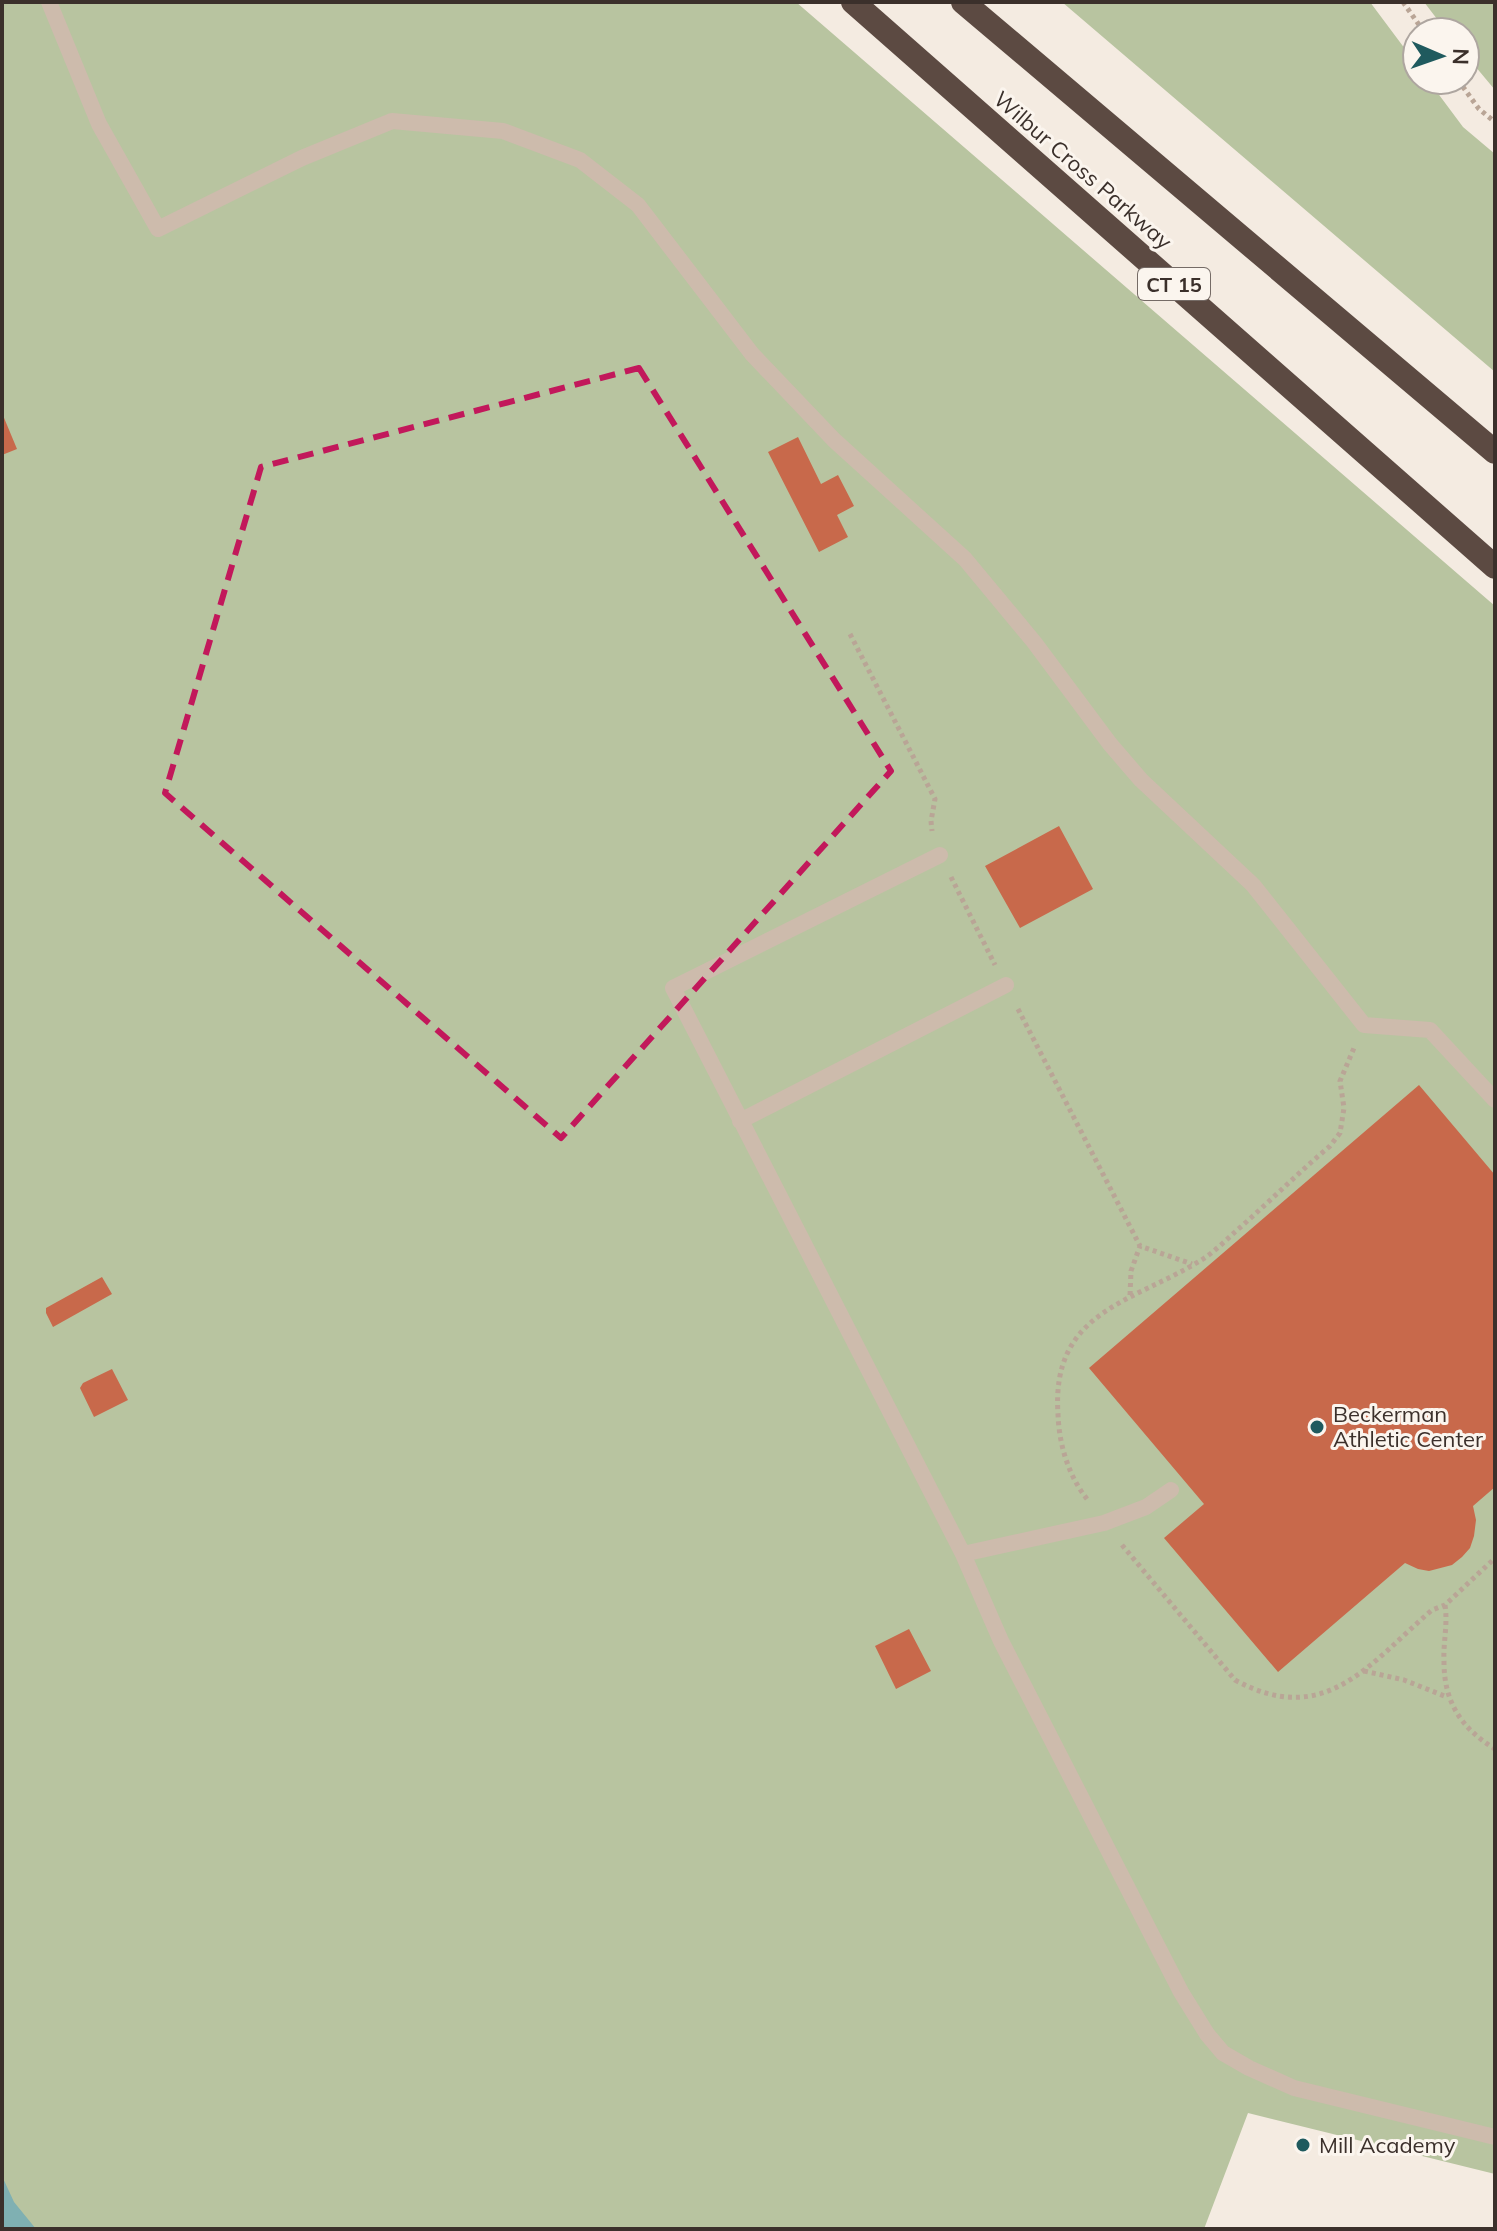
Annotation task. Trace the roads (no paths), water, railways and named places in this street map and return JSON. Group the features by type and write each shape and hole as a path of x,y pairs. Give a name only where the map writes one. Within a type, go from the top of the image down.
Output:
{"highway":[{"name":"Wilbur Cross Parkway","path":"853,2 1495,567"},
{"path":"963,2 1495,452"}],"lane":[{"path":"49,2 99,124 158,229 302,158 392,121 503,131 580,160 638,205 752,354 834,440 965,559 1034,642 1110,744 1141,780 1253,885 1364,1025 1430,1030 1495,1100"},
{"path":"940,855 673,988 963,1554 1001,1641 1181,1992 1207,2034 1223,2053 1294,2088 1495,2137"},
{"path":"740,1121 1006,985"},
{"path":"963,1554 1104,1523 1146,1507 1171,1490"}],"water":[{"path":"2,2176 14,2202 36,2229 2,2229"}],"place":[{"name":"Beckerman Athletic Center","path":"1317,1427"},
{"name":"Mill Academy","path":"1303,2145"}]}
